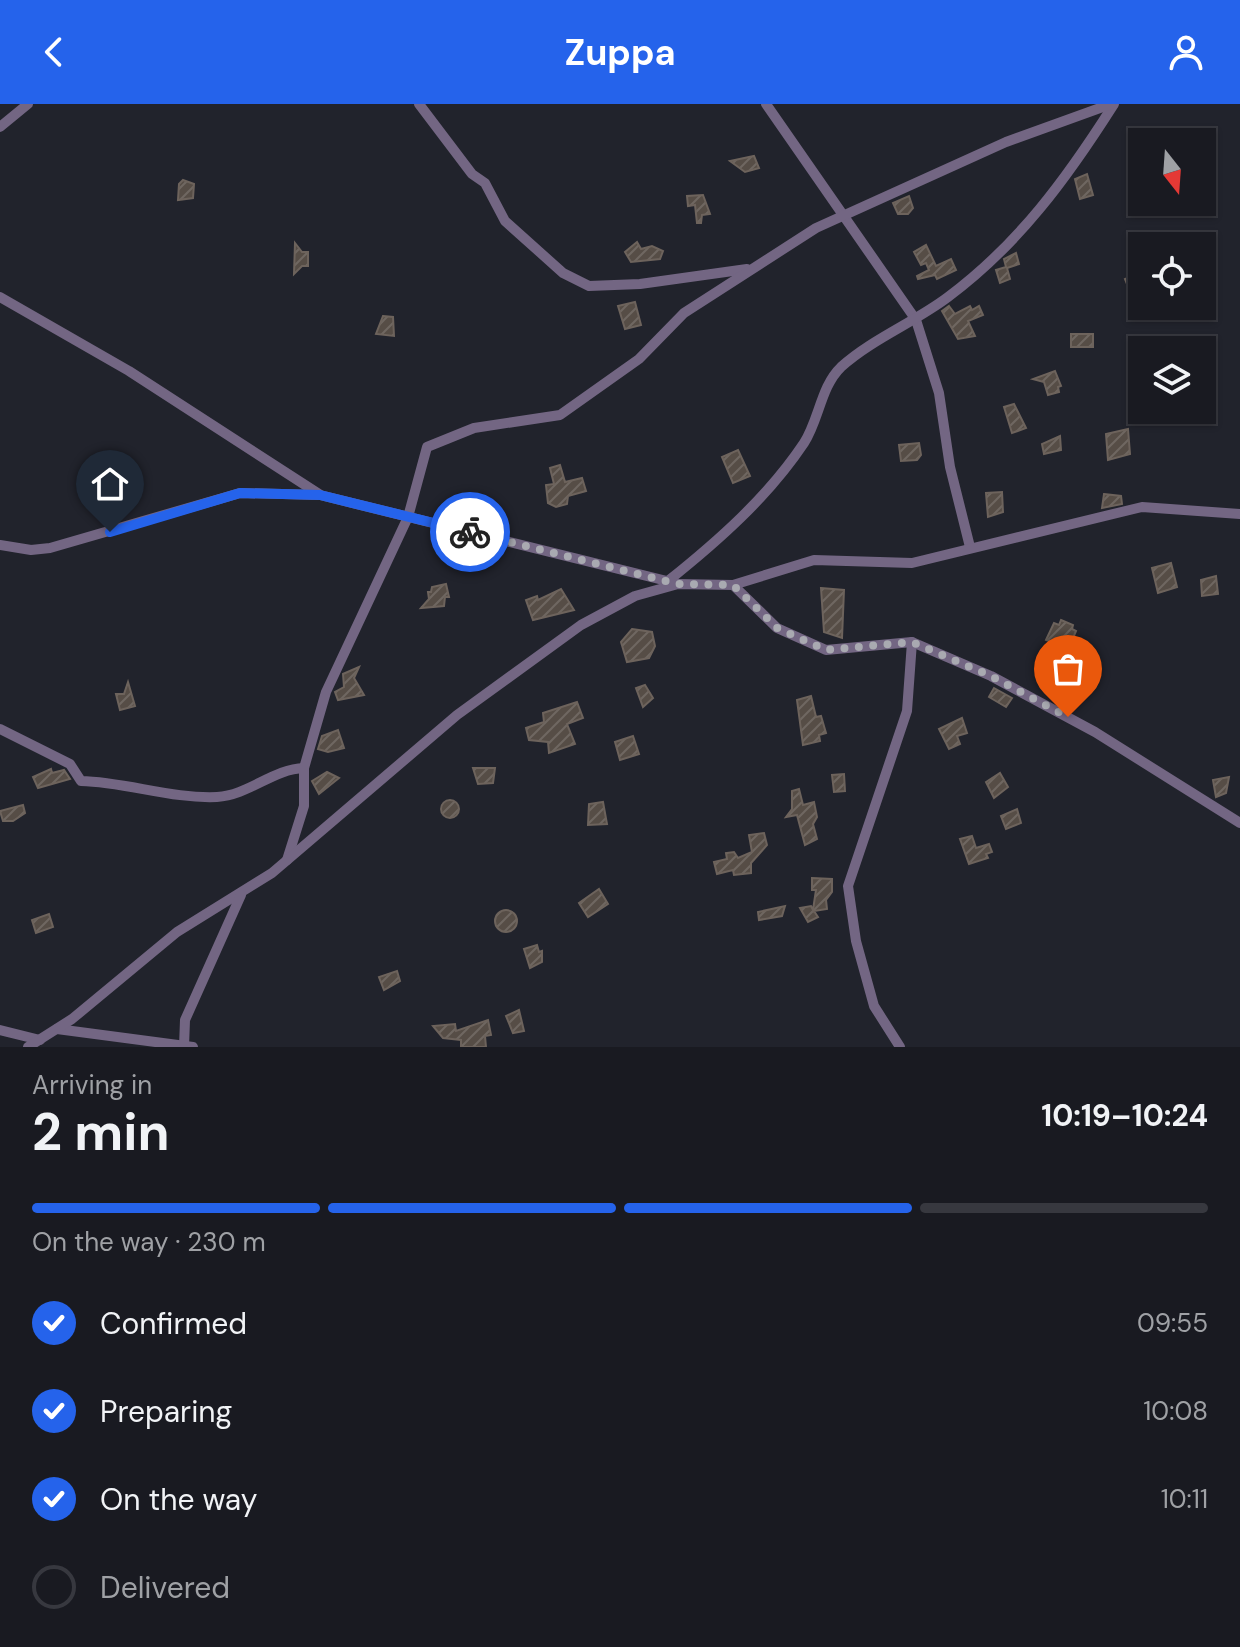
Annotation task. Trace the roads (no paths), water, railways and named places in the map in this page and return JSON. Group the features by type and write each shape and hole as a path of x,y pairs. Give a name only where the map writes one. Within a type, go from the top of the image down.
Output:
{"street":[{"path":"0,127 28,104"},
{"path":"419,104 472,174 485,183 505,221 563,273 589,286 640,284 749,269"},
{"path":"766,104 916,320 939,393 950,467 970,547"},
{"path":"287,861 304,806 304,768 326,692 408,517 427,447 474,428 560,415 639,359 684,313 715,296 749,269 816,228 982,152 1112,104"},
{"path":"28,1047 57,1029 177,932 241,895 287,861 457,715 581,625 635,596 673,582 770,490 806,440 840,368 950,296 1028,225 1071,173 1112,104"},
{"path":"0,297 93,349 320,495"},
{"path":"0,545 31,550 50,548 240,493 320,495 673,582 733,585 814,560 903,564 1142,507 1240,514"},
{"path":"733,585 777,628 826,650 912,642 991,676 1042,702 1240,823"},
{"path":"900,1047 874,1006 856,941 848,886 907,711 912,642"},
{"path":"0,729 70,764 81,781 118,787 218,797 247,791 291,768 304,768"},
{"path":"57,1029 187,1046 185,1020 241,895"},
{"path":"0,1030 40,1040"}]}
